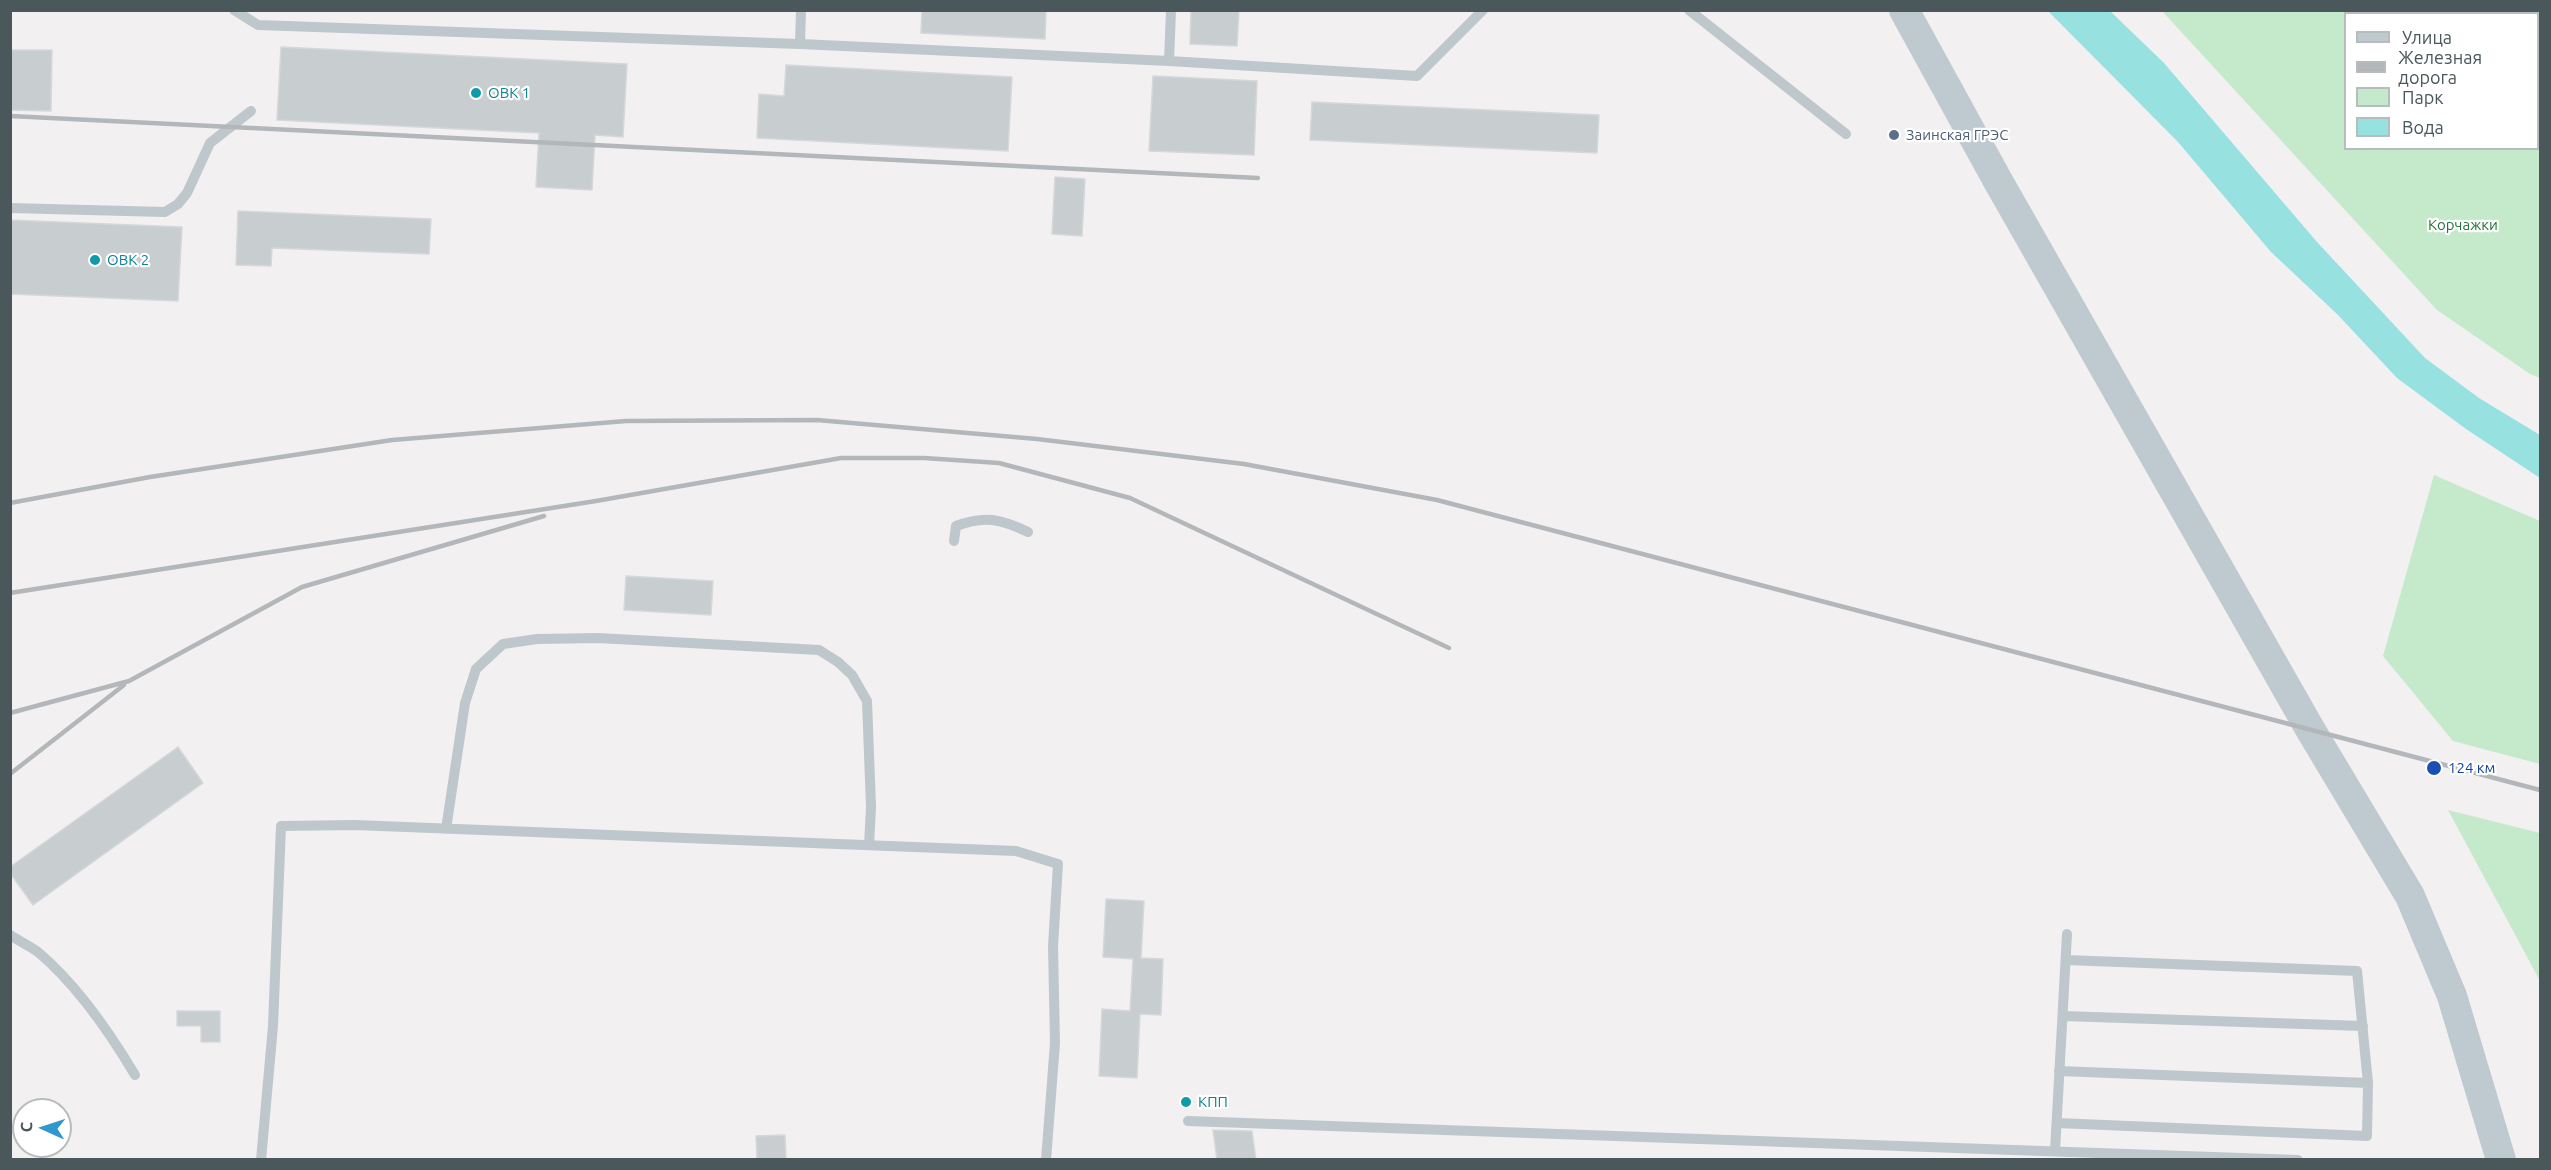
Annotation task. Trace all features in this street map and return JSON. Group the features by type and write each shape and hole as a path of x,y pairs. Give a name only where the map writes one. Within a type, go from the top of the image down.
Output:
{"street":[{"path":"1904,10 2003,191 2304,719 2410,896 2452,996 2501,1160"}],"lane":[{"path":"234,10 258,25 800,44 1418,76 1483,10"},
{"path":"800,44 801,10"},
{"path":"1169,62 1171,10"},
{"path":"1689,10 1846,134"},
{"path":"10,208 165,212 178,204 187,193 210,143 251,111"},
{"path":"954,541 956,526 972,519 990,518 1028,532"},
{"path":"446,829 465,703 476,669 503,644 537,639 587,638 684,641 819,650 838,662 852,675 867,701 871,807 869,845"},
{"path":"261,1160 273,1026 281,826 355,825 1016,851 1058,864 1053,946 1055,1043 1046,1160"},
{"path":"2055,1151 2067,934"},
{"path":"10,935 38,952 79,995 116,1043 135,1075"},
{"path":"2057,1123 2367,1136 2368,1083 2356,971 2066,960"},
{"path":"2063,1016 2363,1026"},
{"path":"2060,1071 2368,1083"},
{"path":"1188,1121 2298,1160"}],"green space":[{"name":"Корчажки","path":"2162,11 2540,11 2540,378 2530,374 2437,310"},
{"path":"2434,475 2540,521 2540,764 2453,741 2383,656"},
{"path":"2448,810 2540,833 2540,981"}],"water":[{"path":"2048,11 2110,11 2164,63 2317,242 2425,358 2479,398 2540,435 2540,478 2466,429 2397,378 2337,314 2271,252 2178,142"}],"building":[{"path":"922,10 1046,10 1045,39 921,33"},
{"path":"1191,10 1239,10 1237,46 1190,44"},
{"name":"ОВК 1","path":"281,47 627,64 623,137 595,135 592,190 536,187 539,133 277,120"},
{"path":"10,50 52,50 51,111 10,110"},
{"path":"786,65 1012,77 1008,151 757,138 759,94 784,96"},
{"path":"1153,76 1257,81 1254,155 1149,151"},
{"path":"1312,102 1599,115 1597,153 1310,140"},
{"path":"1055,177 1085,179 1082,236 1052,234"},
{"path":"238,211 431,219 429,254 272,248 271,266 236,265"},
{"name":"ОВК 2","path":"10,220 182,227 178,301 10,294"},
{"path":"626,576 713,581 711,615 624,610"},
{"path":"178,747 203,783 33,905 10,873 10,867"},
{"path":"1106,899 1144,901 1141,958 1163,959 1161,1015 1140,1014 1137,1078 1099,1076 1102,1009 1130,1011 1133,959 1103,957"},
{"path":"177,1011 220,1011 220,1042 201,1042 201,1026 177,1026"},
{"path":"1213,1130 1252,1131 1256,1160 1217,1160"},
{"path":"785,1135 786,1160 757,1160 756,1136"}],"railway":[{"path":"10,116 1258,178"},
{"path":"10,503 150,477 392,440 626,421 817,420 1037,439 1244,464 1437,500 2540,790"},
{"path":"10,593 596,501 841,458 924,458 999,463 1130,498 1449,648"},
{"path":"10,713 129,681 302,587 544,516"},
{"path":"10,774 124,685"}],"place":[{"name":"ОВК 1","path":"476,93"},
{"name":"Заинская ГРЭС","path":"1894,135"},
{"name":"ОВК 2","path":"95,260"},
{"name":"124 км","path":"2434,768"},
{"name":"КПП","path":"1186,1102"}]}
